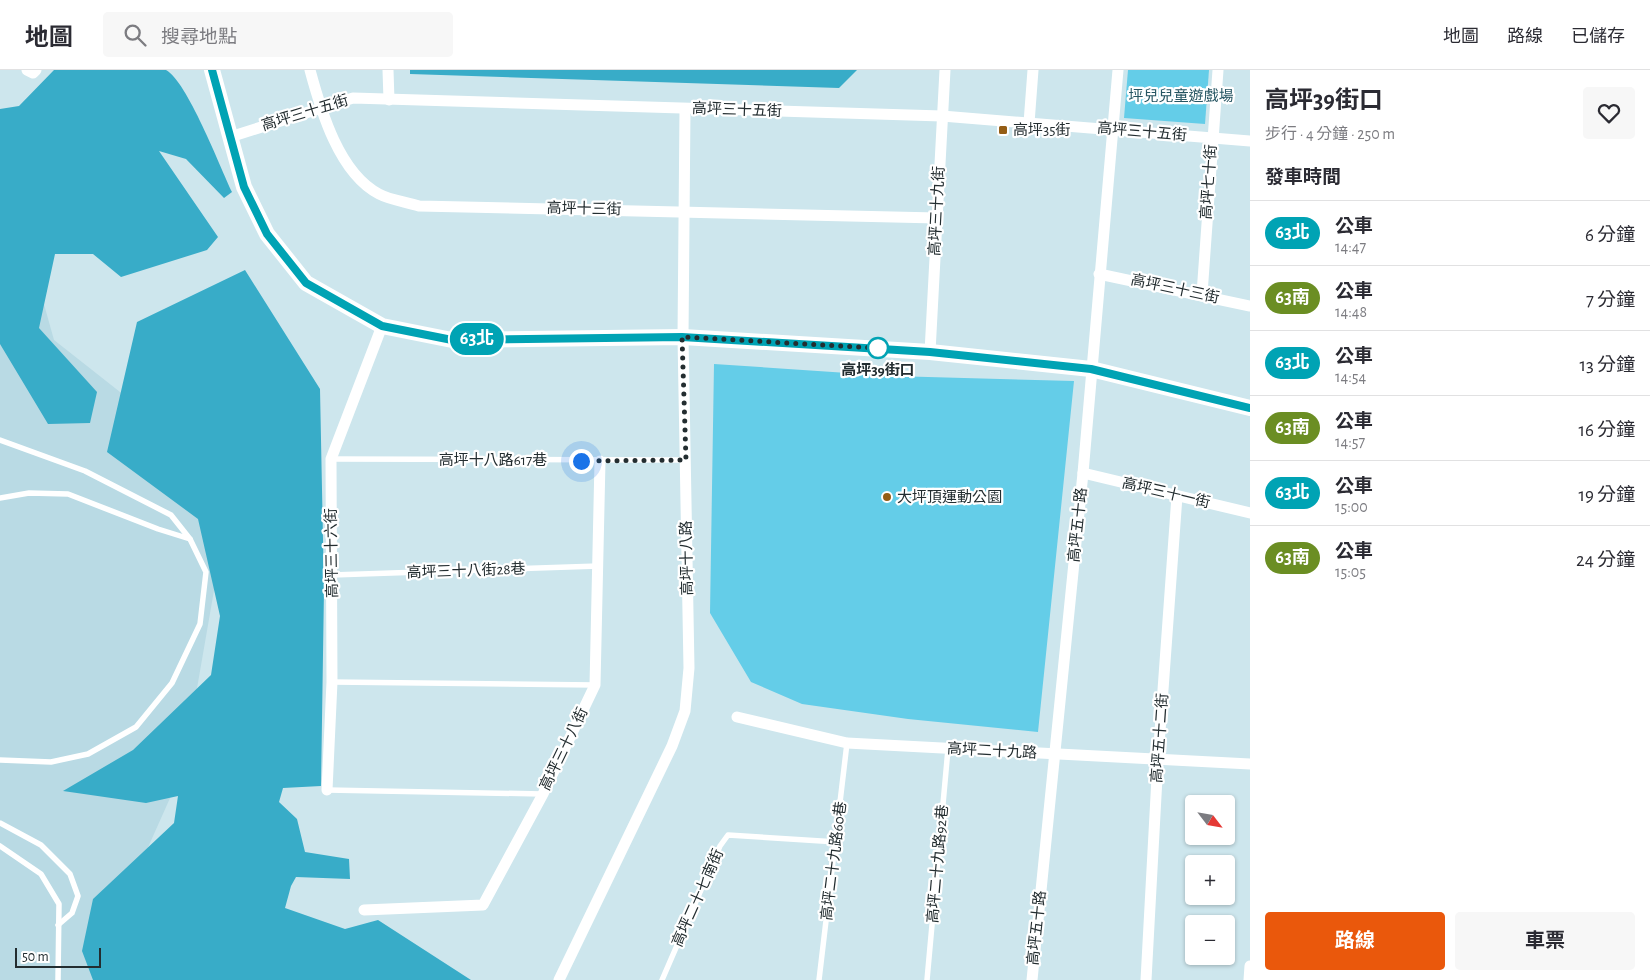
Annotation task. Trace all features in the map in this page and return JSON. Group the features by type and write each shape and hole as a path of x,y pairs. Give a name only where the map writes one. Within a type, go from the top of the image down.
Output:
{"street":[{"path":"27,70 33,73 36,70"},
{"path":"212,70 244,187 272,241 306,283 382,326 452,340 682,337 930,352 1091,369 1250,408"},
{"name":"高坪十三街","path":"310,70 320,107 350,170 379,194 419,206 937,218"},
{"path":"388,70 389,100"},
{"name":"高坪三十九街","path":"930,352 944,70"},
{"path":"1028,123 1033,70"},
{"name":"高坪五十路","path":"1032,980 1083,473 1118,70"},
{"name":"高坪七十街","path":"1202,294 1218,70"},
{"name":"高坪三十五街","path":"230,137 353,98 942,116 1250,141"},
{"name":"高坪十八路","path":"560,980 672,746 685,711 689,668 682,337 685,109"},
{"name":"高坪三十三街","path":"1099,274 1202,294 1250,306"},
{"name":"高坪三十六街","path":"327,790 332,682 331,458 382,326"},
{"name":"高坪三十八街","path":"364,910 483,906 543,794 595,685 600,461"},
{"name":"高坪三十一街","path":"1083,473 1250,513"},
{"name":"高坪五十二街","path":"1146,980 1158,759 1177,496"},
{"name":"高坪二十九路","path":"737,716 847,743 1250,764"},
{"path":"1249,980 1250,966"}],"lane":[{"path":"0,440 85,471 171,515 190,539 206,572 200,624 172,683 136,728 88,754 51,762 0,760"},
{"name":"高坪十八路617巷","path":"331,458 686,460"},
{"path":"0,498 29,493 68,494 158,530 190,539"},
{"name":"高坪三十八街28巷","path":"332,575 599,566"},
{"path":"332,682 595,685"},
{"name":"高坪二十九路60巷","path":"819,980 837,842 847,743"},
{"name":"高坪二十九路92巷","path":"927,980 948,749"},
{"path":"327,790 543,794"},
{"path":"0,822 41,845 70,874 78,896 72,913 58,925"},
{"name":"高坪二十七南街","path":"662,980 720,846 728,835 837,842"},
{"path":"0,846 40,874 58,904 58,980"}],"shaded area":[{"path":"54,70 166,70 174,77 193,107 232,192 224,198 186,159 159,151 218,237 207,250 121,277 93,254 55,254 39,328 97,392 90,423 48,424 0,344 0,109 19,106"},
{"path":"410,70 857,70 839,88 410,74"},
{"path":"0,147 54,340 233,481 183,769 133,881 109,980 0,980"},
{"path":"245,270 320,389 324,589 321,786 283,788 279,802 297,819 305,852 349,859 350,879 296,877 291,886 285,908 345,929 378,920 471,980 93,980 82,951 93,899 174,823 178,796 146,803 63,791 133,750 211,675 220,616 198,519 107,452 137,322"}],"green space":[{"name":"坪兒兒童遊戲場","path":"1128,70 1209,70 1205,124 1124,118"},
{"name":"大坪頂運動公園","path":"714,364 892,376 1074,381 1038,732 908,719 802,704 751,682 710,613"}],"bus line":[{"name":"63北","path":"212,70 244,187 267,234 306,283 382,326 452,340 682,337 930,352 1091,369 1250,408"}],"place":[{"name":"高坪35街","path":"1003,130"},
{"name":"高坪39街口","path":"878,348"},
{"name":"大坪頂運動公園","path":"887,497"}],"route":[{"path":"581,461 686,460 682,337 878,348"}]}
